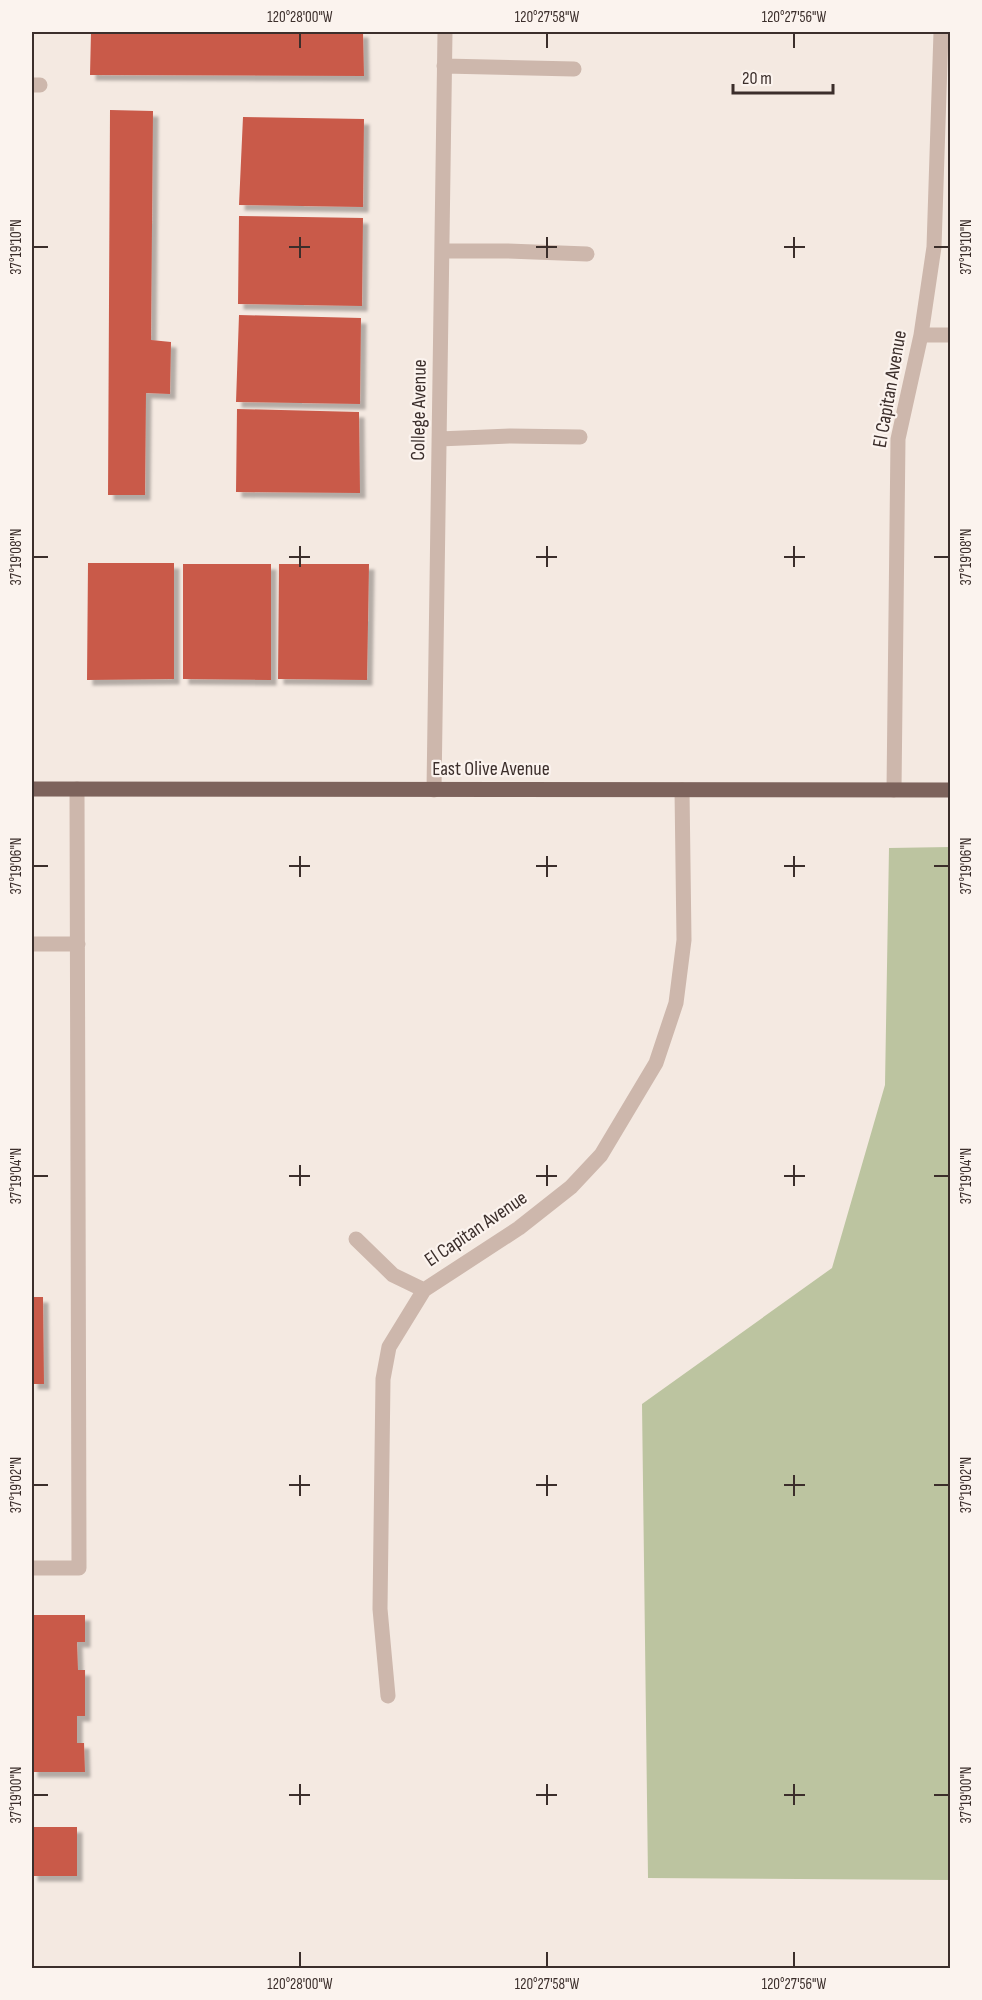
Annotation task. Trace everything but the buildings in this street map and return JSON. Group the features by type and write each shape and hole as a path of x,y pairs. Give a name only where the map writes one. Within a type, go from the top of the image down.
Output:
{"main road":[{"name":"East Olive Avenue","path":"32,789 951,790"}],"street":[{"name":"College Avenue","path":"434,790 445,32"},
{"name":"El Capitan Avenue","path":"894,790 898,439 921,335 934,247 941,32"},
{"path":"444,66 574,69"},
{"path":"442,251 587,254"},
{"path":"921,335 951,335"},
{"path":"439,439 510,436 580,437"},
{"path":"32,1568 79,1568 77,789"},
{"name":"El Capitan Avenue","path":"388,1696 380,1610 383,1379 389,1347 424,1290 519,1228 572,1187 601,1155 656,1063 676,1003 684,940 682,790"},
{"path":"32,944 78,944"},
{"path":"356,1239 393,1275 424,1290"}],"green space":[{"path":"950,847 950,1880 648,1878 642,1404 832,1268 885,1085 889,848"}]}
